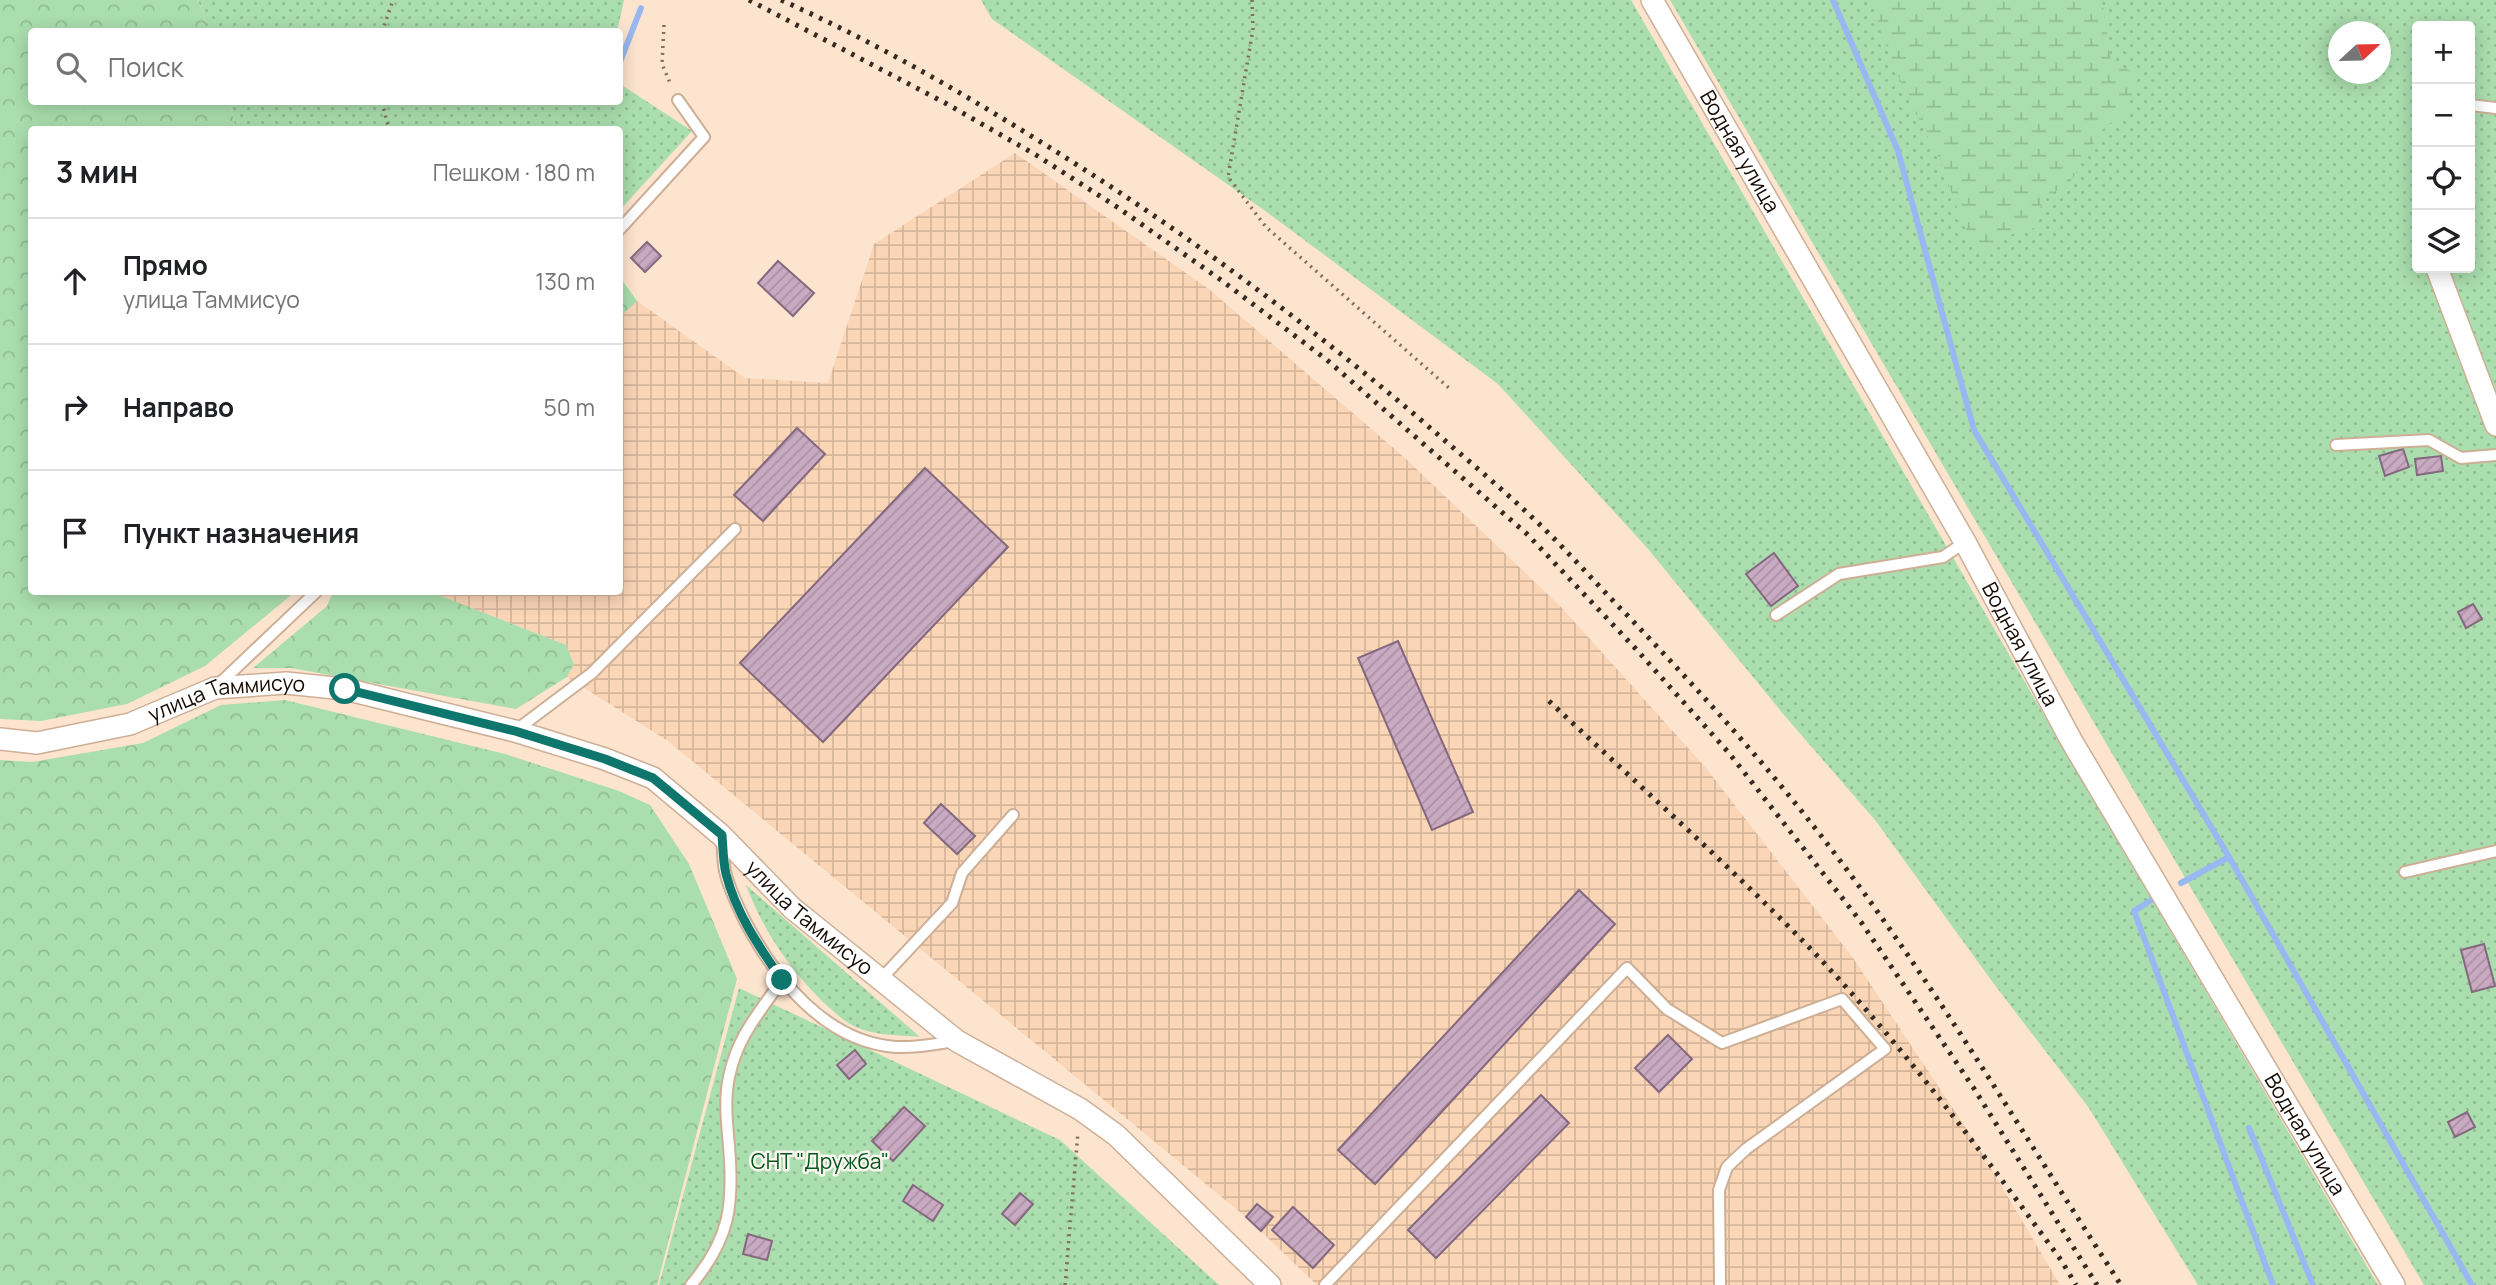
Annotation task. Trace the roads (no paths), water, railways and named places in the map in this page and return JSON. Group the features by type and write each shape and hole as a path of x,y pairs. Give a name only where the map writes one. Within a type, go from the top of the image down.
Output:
{"street":[{"name":"Водная улица","path":"1652,0 1965,542 2071,740 2394,1285"},
{"path":"2439,273 2496,425"},
{"name":"улица Таммисуо","path":"0,739 37,743 130,724 215,688 286,683 345,689 515,731 605,759 653,778 722,835 792,908 957,1041 1080,1110 1116,1135 1270,1285"}],"lane":[{"path":"623,226 704,136 678,100"},
{"path":"2475,105 2496,107"},
{"path":"2336,445 2428,440 2461,458 2496,455"},
{"path":"515,731 592,673 734,529"},
{"path":"1776,615 1839,574 1943,557 1965,542"},
{"path":"215,688 313,595"},
{"path":"881,979 952,903 962,873 1013,814"},
{"path":"722,835 725,870 736,903 763,953 782,980 816,1012 835,1028 894,1047 957,1041"},
{"path":"2405,872 2496,851"},
{"path":"1325,1285 1628,968 1667,1009 1722,1043 1842,999 1885,1049 1746,1149 1727,1167 1719,1190 1720,1285"},
{"path":"691,1285 718,1243 729,1218 731,1190 725,1109 738,1043 782,980"}],"waterway":[{"path":"1833,0 1898,151 1974,430 2229,857 2472,1285"},
{"path":"623,54 641,8"},
{"path":"2181,883 2229,857"},
{"path":"2153,899 2134,911 2273,1285"},
{"path":"2249,1128 2313,1285"}],"railway":[{"path":"749,0 947,104 1036,155 1117,207 1221,280 1327,360 1527,534 1729,753 1861,922 1973,1087 2097,1285"},
{"path":"781,0 893,55 965,96 1162,221 1251,284 1337,351 1535,520 1700,693 1815,828 1935,996 2121,1285"},
{"path":"1549,701 1742,881 1839,979 1906,1057 1969,1137 2061,1260 2076,1285"}],"park label":[{"name":"СНТ \"Дружба\"","path":"820,1162"}]}
